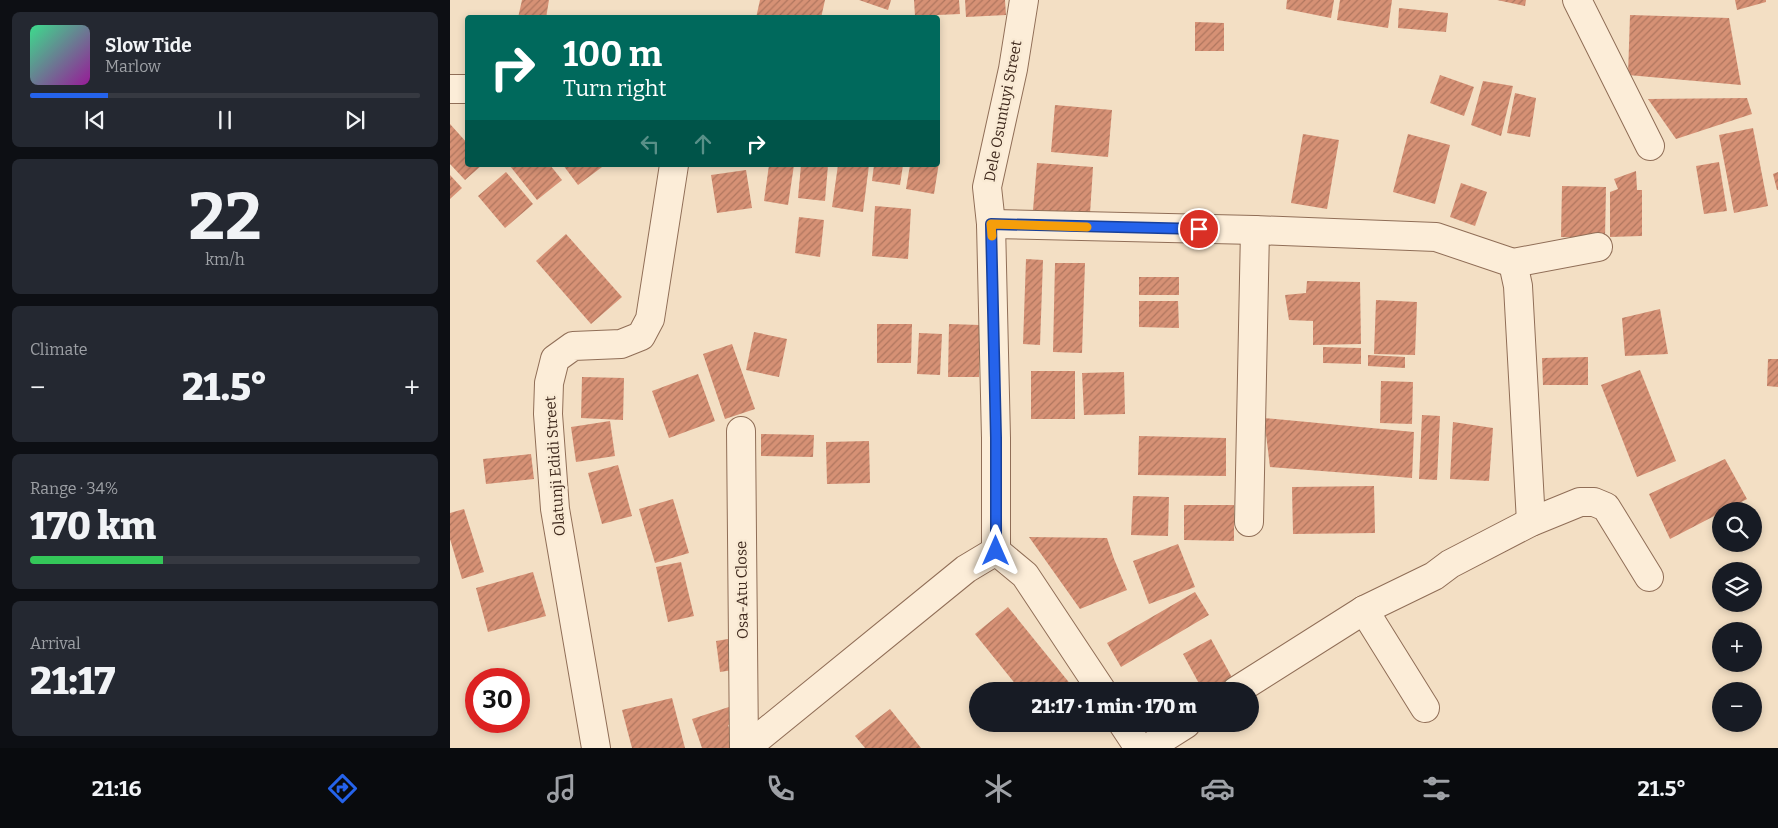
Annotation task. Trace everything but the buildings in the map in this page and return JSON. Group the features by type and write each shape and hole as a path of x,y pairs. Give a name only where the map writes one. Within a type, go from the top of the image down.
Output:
{"street":[{"name":"Dele Osuntuyi Street","path":"996,551 996,438 991,224 987,187 1013,69 1024,0"},
{"path":"1577,0 1650,146"},
{"path":"450,89 465,89"},
{"name":"Olatunji Edidi Street","path":"596,748 555,508 548,414 549,383 554,359 573,346 621,344 641,336 650,319 674,167"},
{"path":"991,224 1255,230 1436,237 1513,263 1598,247"},
{"path":"1250,522 1255,230"},
{"path":"1513,263 1518,286 1531,522"},
{"name":"Osa-Atu Close","path":"741,431 745,748"},
{"path":"1250,682 1364,610 1434,576 1450,564 1531,522 1580,502 1594,502 1606,507 1649,577"},
{"path":"745,748 966,569 996,551 1025,575 1096,682"},
{"path":"1364,610 1425,708"},
{"path":"1128,732 1139,748"},
{"path":"1148,748 1173,732"}],"slow traffic":[{"path":"992,236 991,224 1087,227"}],"route":[{"path":"996,551 996,438 991,224 1199,229"}]}
